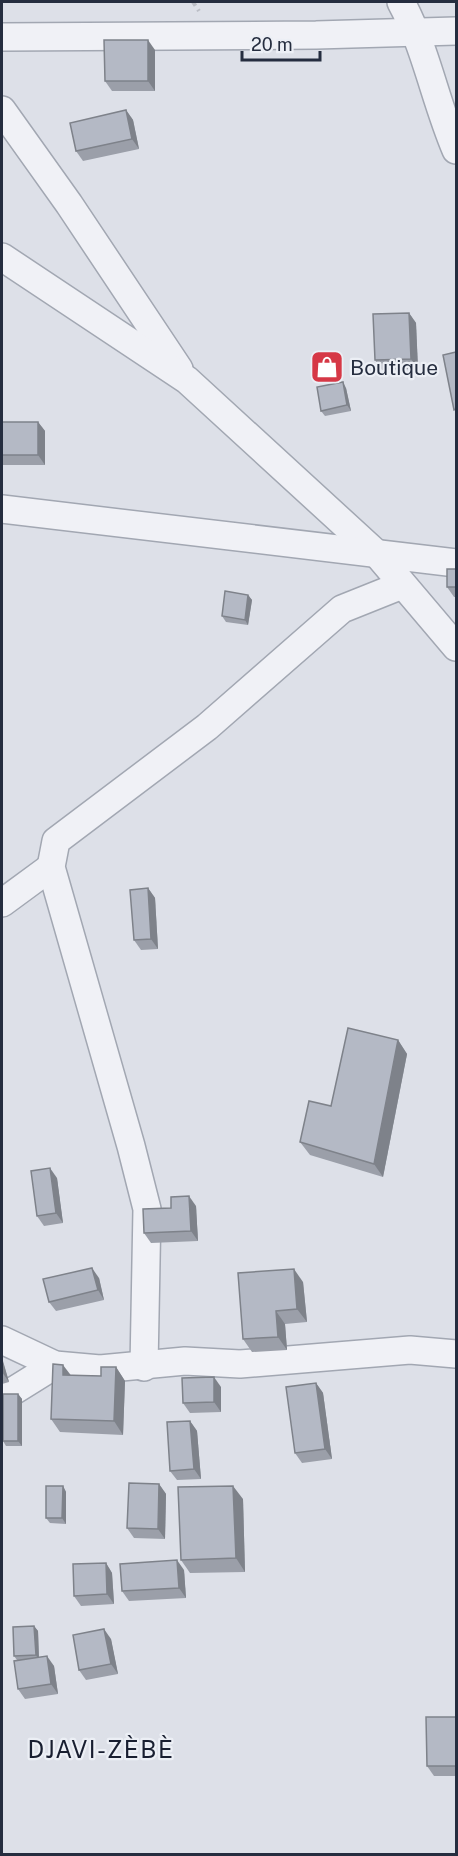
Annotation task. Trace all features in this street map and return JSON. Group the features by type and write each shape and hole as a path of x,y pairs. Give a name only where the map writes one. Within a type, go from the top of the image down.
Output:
{"street":[{"path":"401,2 417,32 446,127 456,150"},
{"path":"2,37 316,35 456,31"},
{"path":"2,110 69,204 187,380"},
{"path":"2,256 187,380 378,555 456,647"},
{"path":"2,509 456,563"},
{"path":"144,1366 147,1209 51,867 56,841 207,727 342,609 402,585"},
{"path":"2,903 51,867"},
{"path":"2,1340 55,1365 100,1369 185,1361 240,1364 410,1350 456,1354"},
{"path":"2,1398 55,1365"}],"building":[{"path":"104,40 148,40 148,81 105,81"},
{"path":"126,110 132,139 76,151 70,123"},
{"path":"409,313 411,359 375,360 373,314"},
{"path":"456,352 456,409 454,410 443,355"},
{"path":"343,382 347,405 321,411 317,387"},
{"path":"2,422 38,422 38,455 2,455"},
{"path":"447,569 456,569 456,587 447,587"},
{"path":"225,591 248,595 245,620 222,616"},
{"path":"148,888 151,939 134,940 130,890"},
{"path":"348,1028 398,1040 374,1164 300,1142 309,1101 331,1106"},
{"path":"50,1168 56,1213 37,1216 31,1171"},
{"path":"189,1196 191,1231 144,1233 143,1209 171,1208 171,1197"},
{"path":"92,1268 98,1290 49,1302 43,1279"},
{"path":"294,1269 297,1309 276,1311 278,1337 243,1339 238,1273"},
{"path":"53,1364 63,1365 63,1375 101,1376 101,1367 116,1367 114,1421 51,1419"},
{"path":"214,1377 214,1402 183,1403 182,1378"},
{"path":"316,1383 325,1449 295,1453 286,1387"},
{"path":"3,1394 18,1394 18,1441 3,1441"},
{"path":"190,1421 194,1469 170,1471 167,1422"},
{"path":"129,1483 159,1484 158,1529 127,1528"},
{"path":"46,1486 63,1486 62,1518 46,1518"},
{"path":"233,1486 236,1558 181,1560 178,1487"},
{"path":"177,1560 179,1588 122,1591 120,1564"},
{"path":"106,1563 107,1594 74,1596 73,1564"},
{"path":"34,1626 36,1655 14,1656 13,1627"},
{"path":"104,1629 111,1664 79,1670 73,1635"},
{"path":"47,1656 51,1684 18,1689 14,1661"},
{"path":"426,1717 456,1717 456,1766 427,1766"}],"place":[{"name":"Boutique","path":"327,367"}],"district":[{"name":"DJAVI-ZÈBÈ","path":"101,1749"}]}
